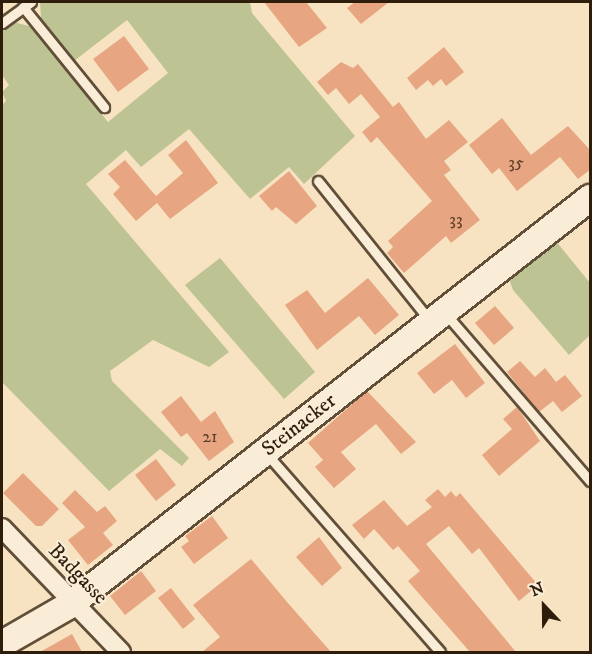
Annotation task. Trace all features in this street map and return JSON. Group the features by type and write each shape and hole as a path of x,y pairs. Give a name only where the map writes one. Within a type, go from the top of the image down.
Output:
{"street":[{"name":"Steinacker","path":"2,644 75,601 436,316 591,198"},
{"name":"Badgasse","path":"2,528 75,601 121,652"}],"lane":[{"path":"2,23 27,4 104,107"},
{"path":"318,181 436,316 591,481"},
{"path":"264,451 440,652"}],"green space":[{"path":"40,2 250,2 252,13 355,136 304,184 289,167 250,199 189,129 141,167 126,150 86,184 229,352 209,367 153,340 110,371 112,381 189,458 182,466 160,449 109,491 2,382 2,105 6,101 2,92 9,85 2,75 2,31 14,22 32,27 108,122 168,73 127,20 74,61 41,18"},
{"path":"555,240 590,283 590,335 569,355 513,290 509,279"},
{"path":"220,258 315,372 284,399 185,285"}],"building":[{"path":"264,2 306,2 327,28 299,47"},
{"path":"355,2 389,2 361,24 347,8"},
{"path":"124,36 149,69 118,92 93,59"},
{"path":"444,47 464,72 446,86 441,79 433,86 428,80 416,90 407,78"},
{"path":"341,62 353,68 358,64 393,107 399,102 426,139 449,120 468,142 444,161 451,170 444,175 480,220 451,243 446,236 404,273 387,253 393,247 388,241 432,201 377,137 371,143 362,132 380,117 361,94 349,104 336,88 328,95 317,82"},
{"path":"502,118 531,155 568,126 591,151 591,169 578,179 560,157 517,191 499,168 492,174 469,145"},
{"path":"186,140 218,183 170,219 157,203 136,221 113,194 120,187 108,174 125,160 156,196 183,173 168,155"},
{"path":"289,171 317,206 296,224 276,207 272,211 259,196"},
{"path":"368,278 399,315 375,335 359,316 317,350 285,305 307,290 325,313"},
{"path":"495,306 514,328 494,345 475,323"},
{"path":"455,344 485,383 466,398 452,380 434,394 417,373"},
{"path":"520,361 535,377 545,368 556,382 565,375 582,396 562,412 553,401 539,412 507,372"},
{"path":"367,391 416,442 401,454 376,424 341,452 356,469 334,488 315,467 323,460 308,443"},
{"path":"181,396 201,422 215,411 234,442 209,461 187,433 181,437 161,412"},
{"path":"517,407 540,441 499,476 482,455 512,429 503,419"},
{"path":"156,459 176,485 156,501 135,475"},
{"path":"23,473 59,509 42,526 36,526 3,493"},
{"path":"438,489 445,497 451,491 456,497 460,493 538,585 519,601 479,548 472,554 449,526 426,544 516,652 470,652 408,581 420,571 398,546 393,550 374,529 364,539 352,525 384,500 407,526 432,507 425,500"},
{"path":"75,490 97,512 105,506 117,521 103,533 113,545 88,565 68,540 85,527 62,503"},
{"path":"212,516 228,538 194,564 181,547 189,541 185,536"},
{"path":"319,537 342,568 322,586 296,557"},
{"path":"251,559 331,652 202,652 220,637 193,605"},
{"path":"141,571 156,591 125,615 110,596"},
{"path":"171,588 195,619 183,629 158,598"},
{"path":"72,634 82,652 40,652"}]}
